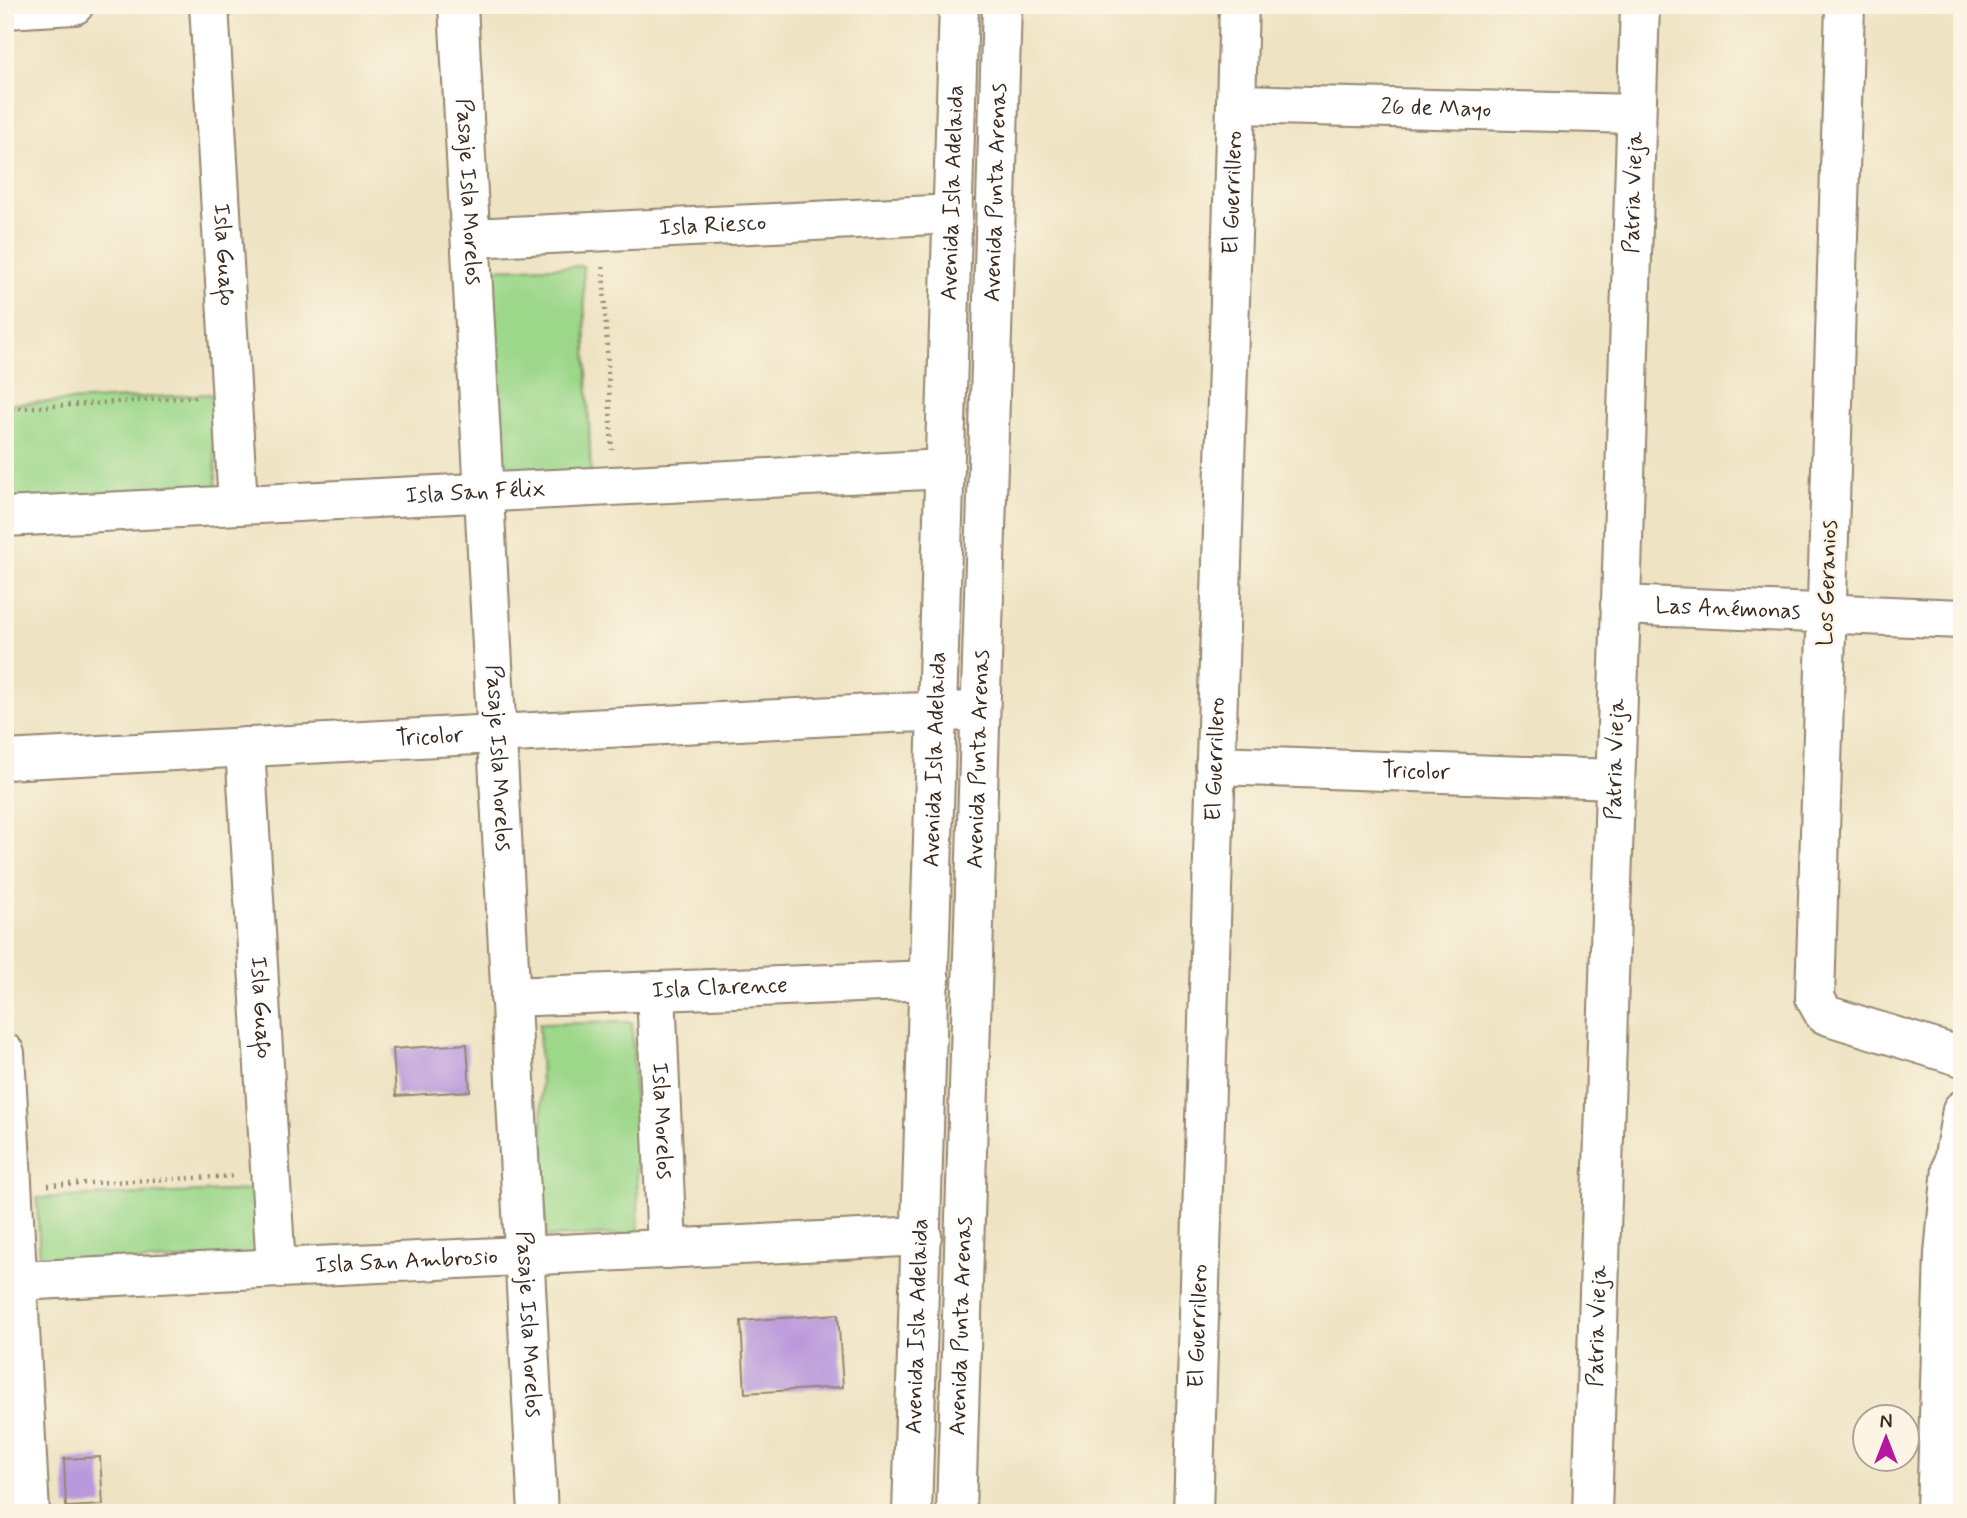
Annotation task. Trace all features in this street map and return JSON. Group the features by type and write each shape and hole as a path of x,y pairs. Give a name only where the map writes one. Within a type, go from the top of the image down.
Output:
{"street":[{"path":"5,9 74,5"},
{"name":"Isla Guafo","path":"209,5 238,505"},
{"name":"Pasaje Isla Morelos","path":"458,5 538,1513"},
{"name":"Avenida Isla Adelaida","path":"912,1513 959,5"},
{"name":"Avenida Punta Arenas","path":"956,1513 1002,5"},
{"name":"El Guerrillero","path":"1193,1513 1239,5"},
{"name":"Patria Vieja","path":"1592,1513 1640,5"},
{"name":"Los Geranios","path":"1845,5 1815,998 1824,1014 1962,1057"},
{"name":"26 de Mayo","path":"1236,104 1636,114"},
{"name":"Isla Riesco","path":"471,238 953,214"},
{"name":"Isla San Félix","path":"5,517 945,469"},
{"name":"Las Anémonas","path":"1620,606 1962,619"},
{"name":"Tricolor","path":"5,760 938,711 980,711"},
{"name":"Isla Guafo","path":"245,747 276,1268"},
{"name":"Tricolor","path":"1215,765 1615,779"},
{"name":"Isla Clarence","path":"510,997 930,980"},
{"name":"Isla Morelos","path":"656,991 667,1249"},
{"path":"5,1053 30,1513"},
{"path":"1936,1513 1944,1254 1950,1179 1962,1110"},
{"name":"Isla San Ambrosio","path":"17,1281 922,1236"}],"path":[{"path":"601,232 614,486"},
{"path":"5,409 232,394"},
{"path":"12,1188 271,1174"}],"green space":[{"path":"583,266 591,478 497,481 490,269"},
{"path":"212,394 217,500 8,510 5,404"},
{"path":"632,1022 639,1234 546,1237 539,1024"},
{"path":"255,1190 257,1257 40,1265 37,1198"}],"building":[{"path":"467,1044 470,1091 396,1096 393,1049"},
{"path":"838,1314 843,1387 745,1393 741,1321"},
{"path":"100,1457 103,1505 66,1507 64,1459"}]}
